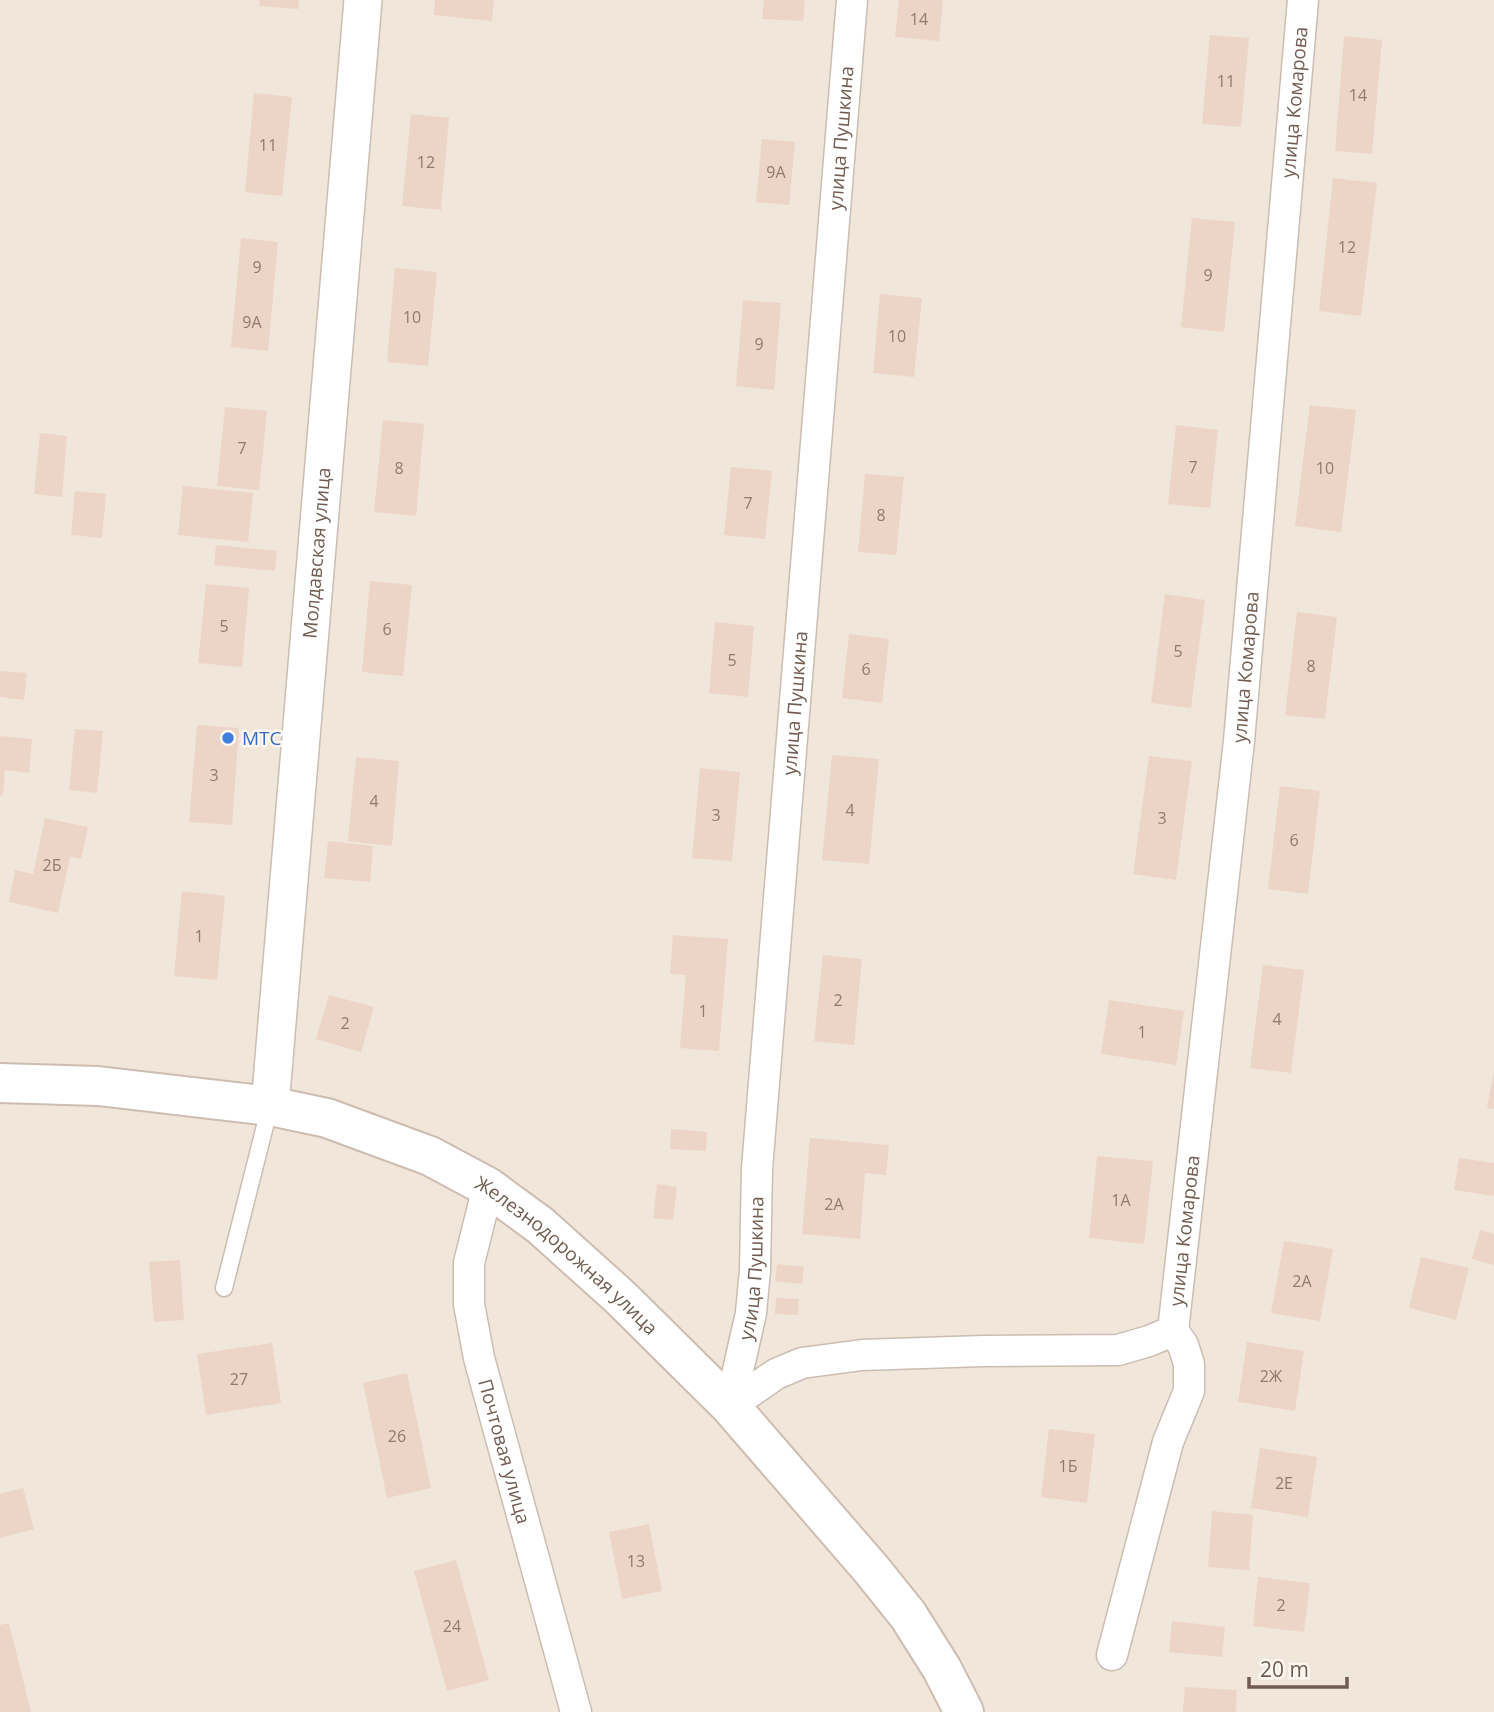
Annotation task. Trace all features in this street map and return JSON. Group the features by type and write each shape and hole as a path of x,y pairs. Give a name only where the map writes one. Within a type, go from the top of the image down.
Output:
{"main road":[{"name":"Железнодорожная улица","path":"0,1083 98,1086 270,1106 327,1118 430,1156 488,1187 541,1226 611,1289 730,1406 872,1569 908,1615 942,1669 964,1712"}],"street":[{"name":"Молдавская улица","path":"270,1106 363,0"},
{"name":"улица Пушкина","path":"730,1406 751,1313 755,1270 758,1155 852,0"},
{"name":"улица Комарова","path":"1112,1655 1168,1442 1189,1391 1189,1364 1183,1345 1173,1331 1239,741 1303,0"},
{"name":"Почтовая улица","path":"488,1187 469,1263 468,1304 479,1358 576,1712"},
{"name":"улица Комарова","path":"730,1406 776,1374 802,1363 862,1355 983,1350 1118,1350 1173,1331"}],"lane":[{"path":"224,1288 270,1106"}],"shaded area":[{"path":"0,0 1494,0 1494,1712 0,1712"}],"building":[{"path":"260,0 299,0 298,9 259,6"},
{"path":"435,0 494,0 492,21 434,15"},
{"path":"764,0 805,0 803,21 762,19"},
{"path":"899,0 943,0 939,41 895,37"},
{"path":"1210,35 1249,38 1241,127 1202,124"},
{"path":"1344,36 1382,40 1372,154 1335,151"},
{"path":"254,93 292,97 282,196 245,192"},
{"path":"411,114 449,118 441,210 402,206"},
{"path":"762,139 795,142 789,205 756,202"},
{"path":"1333,178 1377,183 1361,316 1319,311"},
{"path":"1192,218 1235,222 1224,332 1181,327"},
{"path":"241,238 278,242 268,351 231,347"},
{"path":"395,268 437,272 428,366 387,362"},
{"path":"880,294 922,298 914,377 873,373"},
{"path":"743,300 781,303 774,390 736,386"},
{"path":"1310,405 1356,410 1341,532 1295,526"},
{"path":"225,407 267,411 259,490 217,486"},
{"path":"383,420 424,424 416,516 374,512"},
{"path":"1176,425 1218,430 1210,508 1168,504"},
{"path":"40,433 67,436 62,497 34,494"},
{"path":"731,467 772,471 765,539 724,535"},
{"path":"865,474 904,477 896,555 858,552"},
{"path":"183,486 253,493 248,542 178,535"},
{"path":"75,491 106,494 102,538 71,535"},
{"path":"216,545 277,551 275,571 214,565"},
{"path":"370,581 412,585 403,676 362,672"},
{"path":"206,584 249,588 242,667 198,663"},
{"path":"1165,594 1205,600 1191,708 1151,703"},
{"path":"1297,612 1337,617 1325,719 1285,715"},
{"path":"715,622 754,626 748,697 709,693"},
{"path":"849,634 889,639 882,703 842,698"},
{"path":"0,671 27,673 24,700 0,697"},
{"path":"197,725 239,728 232,825 189,822"},
{"path":"75,729 103,731 97,793 69,790"},
{"path":"0,736 32,739 29,773 5,770 3,796 0,795"},
{"path":"832,755 879,759 869,864 822,860"},
{"path":"1149,756 1192,761 1176,880 1133,874"},
{"path":"356,757 399,761 392,846 348,841"},
{"path":"700,768 740,772 732,861 692,858"},
{"path":"1280,786 1320,791 1308,894 1268,889"},
{"path":"45,818 88,827 81,859 70,857 58,913 9,902 15,870 33,874"},
{"path":"328,841 373,846 370,882 324,878"},
{"path":"182,891 225,896 217,980 174,976"},
{"path":"673,935 728,939 719,1051 680,1048 686,975 670,974"},
{"path":"823,955 862,959 854,1045 814,1041"},
{"path":"1263,965 1304,970 1291,1073 1250,1068"},
{"path":"329,995 374,1007 361,1052 316,1039"},
{"path":"1109,1000 1184,1011 1176,1065 1101,1054"},
{"path":"1494,1076 1494,1109 1487,1108"},
{"path":"671,1129 707,1132 706,1151 670,1149"},
{"path":"810,1138 889,1145 886,1175 865,1173 860,1239 802,1234"},
{"path":"1097,1156 1153,1161 1144,1244 1089,1238"},
{"path":"1459,1158 1494,1163 1494,1196 1454,1190"},
{"path":"657,1184 677,1187 673,1220 653,1218"},
{"path":"1480,1230 1494,1234 1494,1265 1472,1259"},
{"path":"1284,1241 1333,1249 1320,1321 1271,1313"},
{"path":"1421,1257 1469,1268 1456,1320 1409,1308"},
{"path":"180,1260 184,1320 154,1322 149,1262"},
{"path":"777,1264 804,1267 802,1284 775,1281"},
{"path":"776,1298 799,1299 798,1315 775,1314"},
{"path":"1247,1342 1304,1351 1295,1411 1238,1402"},
{"path":"272,1343 281,1403 206,1415 197,1354"},
{"path":"407,1373 431,1488 387,1498 363,1383"},
{"path":"1049,1429 1095,1434 1087,1503 1041,1497"},
{"path":"1260,1448 1317,1457 1308,1517 1251,1508"},
{"path":"23,1488 34,1529 0,1538 0,1494"},
{"path":"1212,1511 1253,1515 1249,1570 1208,1567"},
{"path":"649,1524 662,1591 622,1599 609,1532"},
{"path":"456,1560 489,1680 447,1691 414,1571"},
{"path":"1258,1577 1310,1583 1304,1632 1253,1626"},
{"path":"1172,1621 1225,1627 1222,1657 1169,1652"},
{"path":"9,1623 31,1712 0,1712 0,1625"},
{"path":"1185,1687 1237,1690 1236,1712 1183,1712"}],"place":[{"name":"МТС","path":"228,738"}]}
